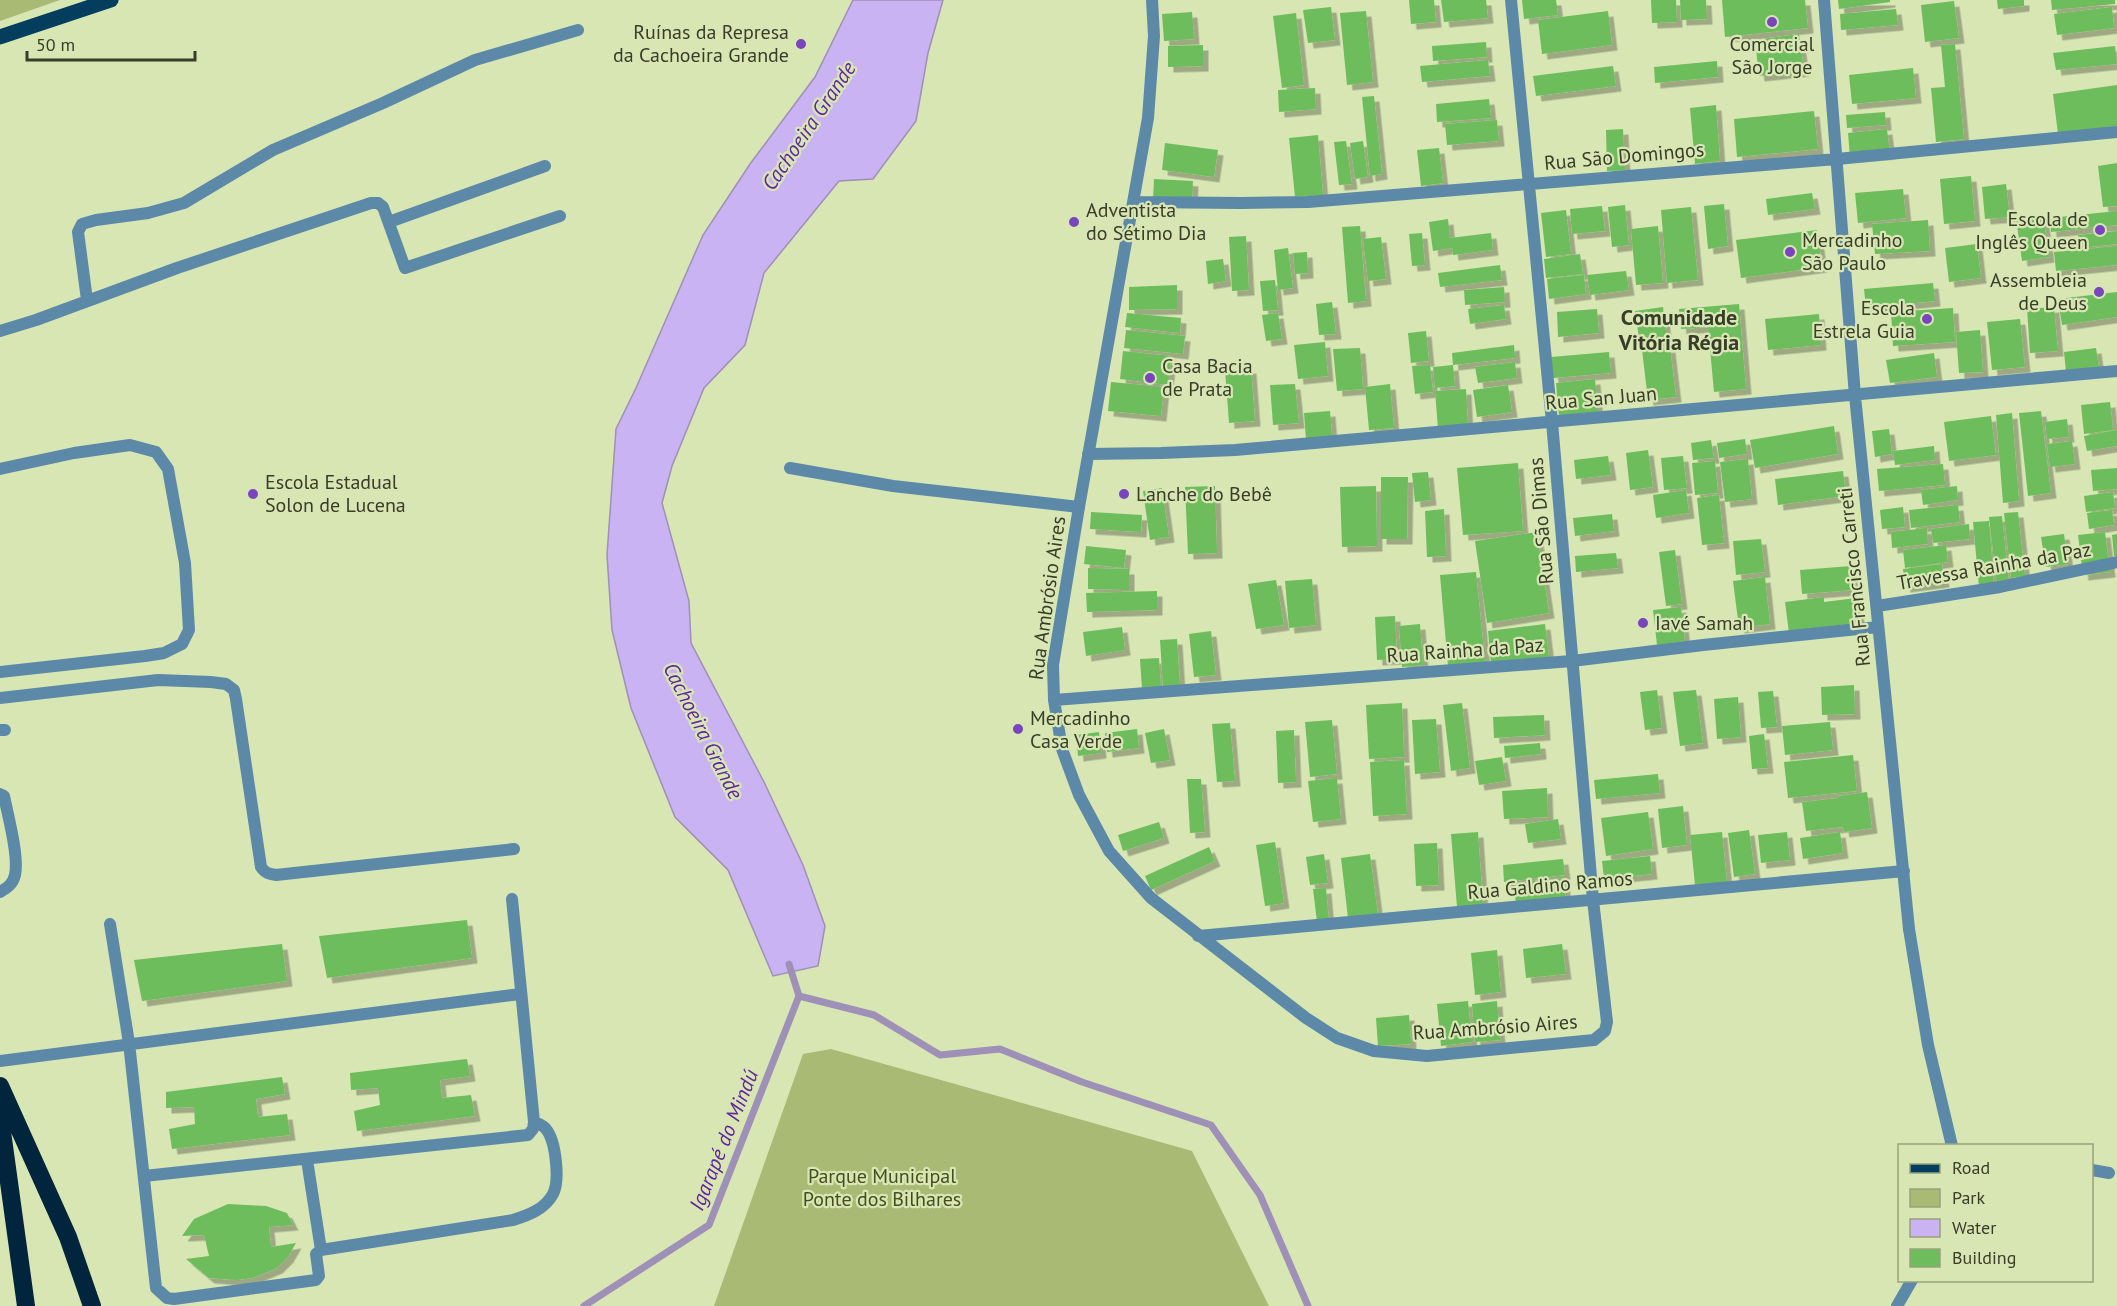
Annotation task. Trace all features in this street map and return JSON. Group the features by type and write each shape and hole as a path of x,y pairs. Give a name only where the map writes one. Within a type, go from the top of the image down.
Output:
{"highway":[{"path":"0,1086 68,1237 92,1306"},
{"path":"0,1117 26,1306"}],"main road":[{"path":"0,37 111,0"}],"street":[{"name":"Rua Ambrósio Aires","path":"1152,0 1154,36 1148,118 1053,665 1054,700 1062,749 1079,795 1109,851 1151,898 1306,1018 1337,1038 1374,1051 1427,1056 1594,1040 1599,1036"},
{"name":"Rua São Dimas","path":"1511,0 1552,422 1593,900 1607,1022 1605,1030 1599,1036"},
{"name":"Rua Francisco Carreti","path":"1824,0 1855,396 1910,929 1928,1045 1952,1144"},
{"path":"87,300 78,232 82,224 148,213 184,203 273,150 383,103 475,60 578,30"},
{"name":"Rua São Domingos","path":"1133,202 1308,202 1837,159 2117,132"},
{"path":"389,222 545,166"},
{"path":"0,331 371,202 383,207 405,268 560,216"},
{"name":"Rua San Juan","path":"1088,454 1235,450 2117,371"},
{"path":"0,470 74,453 130,445 156,452 168,469 177,512 185,563 189,630 182,644 164,653 0,672"},
{"path":"790,468 892,486 1079,507"},
{"name":"Travessa Rainha da Paz","path":"1877,606 2000,587 2117,562"},
{"name":"Rua Rainha da Paz","path":"1054,700 1572,661 1878,627"},
{"path":"0,698 158,680 189,680 226,684 234,690 261,867 269,874 514,849"},
{"path":"0,794 4,796 15,852 15,876 9,887 0,892"},
{"name":"Rua Galdino Ramos","path":"1198,936 1904,871"},
{"path":"144,1176 520,1138 528,1135 534,1130 534,1122 512,899"},
{"path":"110,924 129,1043 156,1288 167,1298 174,1299 316,1280 319,1276 316,1254 321,1250 513,1220 529,1215 544,1205 554,1193 557,1174 548,1130 534,1122"},
{"path":"0,1061 520,994"},
{"path":"307,1160 321,1250"},
{"path":"2093,1170 2109,1173"},
{"path":"1898,1306 1911,1282"}],"green space":[{"path":"0,0 60,0 0,21"},
{"name":"Parque Municipal Ponte dos Bilhares","path":"831,1049 1192,1151 1269,1306 714,1306 803,1054"}],"water":[{"path":"853,0 943,0 928,53 916,121 873,179 839,181 764,273 745,345 704,388 672,466 662,503 689,601 691,643 764,782 803,865 825,926 818,966 773,976 728,870 675,817 631,708 612,630 607,555 616,429 703,235 750,164 815,77"}],"building":[{"path":"1409,0 1434,0 1436,22 1411,24"},
{"path":"1441,0 1486,0 1488,18 1444,22"},
{"path":"1522,0 1556,0 1558,15 1524,19"},
{"path":"1651,0 1676,0 1677,22 1652,23"},
{"path":"1680,0 1706,0 1707,19 1681,20"},
{"path":"1722,0 1805,0 1808,28 1725,37"},
{"path":"1838,0 1890,0 1890,2 1839,9"},
{"path":"1997,0 2024,0 2024,6 1998,9"},
{"path":"2051,0 2115,0 2115,4 2052,10"},
{"path":"1954,1 1959,38 1925,42 1921,5"},
{"path":"1331,7 1335,40 1308,43 1303,10"},
{"path":"2112,7 2114,28 2057,35 2054,14"},
{"path":"1896,9 1898,25 1841,30 1840,14"},
{"path":"1366,11 1373,82 1347,85 1340,13"},
{"path":"1608,11 1612,45 1542,54 1538,20"},
{"path":"1192,12 1194,39 1164,41 1162,14"},
{"path":"1296,13 1304,85 1282,88 1273,16"},
{"path":"1799,34 1804,71 1759,76 1755,40"},
{"path":"1486,42 1487,57 1433,61 1432,46"},
{"path":"1955,44 1964,139 1936,142 1931,88 1945,87 1941,45"},
{"path":"1203,45 1203,66 1168,67 1168,46"},
{"path":"2115,46 2117,64 2056,70 2053,53"},
{"path":"1488,60 1490,76 1422,82 1420,66"},
{"path":"1717,61 1718,77 1655,83 1654,67"},
{"path":"1613,66 1616,86 1536,96 1533,76"},
{"path":"1913,68 1916,98 1852,104 1849,75"},
{"path":"2117,85 2117,126 2058,134 2053,94"},
{"path":"1315,88 1316,109 1279,112 1278,90"},
{"path":"1374,96 1382,174 1370,176 1362,97"},
{"path":"1489,99 1491,118 1437,122 1436,104"},
{"path":"1716,105 1720,161 1695,164 1690,108"},
{"path":"1814,111 1818,149 1737,157 1734,119"},
{"path":"1885,112 1886,125 1847,128 1846,115"},
{"path":"1497,120 1499,141 1447,145 1445,124"},
{"path":"1623,129 1625,170 1607,171 1606,130"},
{"path":"1887,129 1890,154 1850,157 1848,133"},
{"path":"1318,135 1323,195 1295,197 1289,138"},
{"path":"1346,141 1352,184 1339,185 1334,142"},
{"path":"1363,141 1368,177 1355,179 1350,143"},
{"path":"1165,143 1218,150 1214,177 1162,170"},
{"path":"1439,148 1443,183 1421,186 1417,150"},
{"path":"2117,163 2117,206 2103,207 2098,166"},
{"path":"1971,176 1975,221 1944,224 1940,179"},
{"path":"1154,179 1193,181 1192,202 1153,200"},
{"path":"2006,184 2010,217 1985,219 1982,187"},
{"path":"1903,189 1906,218 1858,223 1855,193"},
{"path":"1812,193 1815,209 1768,215 1766,199"},
{"path":"1724,204 1728,246 1708,249 1704,206"},
{"path":"1625,205 1629,245 1612,247 1608,207"},
{"path":"1602,206 1605,231 1572,234 1570,209"},
{"path":"1691,207 1698,280 1667,283 1661,210"},
{"path":"1566,210 1571,254 1546,257 1541,213"},
{"path":"2117,211 2117,225 2051,232 2050,218"},
{"path":"2043,215 2049,257 2022,261 2016,218"},
{"path":"1448,219 1450,238 1491,233 1493,250 1453,255 1452,248 1433,251 1429,222"},
{"path":"1928,220 1930,251 1875,254 1872,224"},
{"path":"1360,226 1366,301 1348,303 1342,227"},
{"path":"1658,226 1663,283 1636,285 1631,229"},
{"path":"1817,230 1822,267 1741,278 1736,240"},
{"path":"2117,231 2117,244 2079,248 2078,235"},
{"path":"1422,233 1425,265 1412,266 1409,234"},
{"path":"1246,236 1249,290 1232,291 1229,237"},
{"path":"1381,237 1386,279 1368,281 1363,239"},
{"path":"1977,244 1981,278 1949,282 1945,248"},
{"path":"2117,246 2117,265 2056,271 2054,252"},
{"path":"1288,248 1293,288 1278,290 1274,250"},
{"path":"1307,252 1308,273 1295,274 1293,253"},
{"path":"1580,254 1583,274 1546,278 1544,259"},
{"path":"1223,259 1226,281 1208,284 1206,261"},
{"path":"1500,265 1502,280 1440,287 1438,273"},
{"path":"1626,271 1629,290 1590,295 1587,275"},
{"path":"1584,275 1586,294 1549,299 1547,279"},
{"path":"1275,280 1278,310 1263,311 1260,281"},
{"path":"1933,283 1935,301 1866,308 1864,289"},
{"path":"1177,285 1177,309 1129,310 1129,287"},
{"path":"1504,287 1505,302 1465,305 1464,290"},
{"path":"2117,292 2117,317 2062,325 2058,299"},
{"path":"1332,302 1336,334 1319,335 1316,304"},
{"path":"1739,304 1746,389 1714,392 1708,327 1681,329 1679,309"},
{"path":"1504,305 1506,319 1470,324 1468,309"},
{"path":"1663,307 1667,341 1640,345 1635,311"},
{"path":"2054,307 2058,351 2030,353 2027,309"},
{"path":"1953,308 1955,342 1893,346 1891,312"},
{"path":"1597,309 1599,333 1558,337 1557,312"},
{"path":"1127,313 1181,318 1180,333 1125,327"},
{"path":"1278,313 1282,339 1266,341 1262,315"},
{"path":"1819,314 1821,345 1768,350 1765,319"},
{"path":"2020,319 2025,367 1992,370 1987,322"},
{"path":"1126,330 1185,336 1183,354 1124,348"},
{"path":"1980,330 1983,372 1959,373 1956,332"},
{"path":"1426,331 1429,361 1411,363 1408,333"},
{"path":"1325,342 1328,376 1298,379 1294,345"},
{"path":"1514,345 1515,358 1453,365 1452,353"},
{"path":"1670,347 1676,397 1648,400 1642,350"},
{"path":"1360,348 1363,389 1337,391 1333,349"},
{"path":"2096,348 2099,368 2066,372 2064,352"},
{"path":"1123,351 1171,356 1168,385 1120,379"},
{"path":"1609,352 1611,373 1553,378 1551,357"},
{"path":"1934,353 1937,377 1890,383 1886,360"},
{"path":"1515,362 1517,378 1478,383 1475,367"},
{"path":"1430,365 1433,392 1415,394 1412,366"},
{"path":"1453,365 1455,386 1435,388 1433,367"},
{"path":"1251,368 1255,421 1229,423 1225,370"},
{"path":"1595,379 1598,413 1559,416 1556,383"},
{"path":"1111,382 1164,387 1161,416 1108,411"},
{"path":"1295,384 1299,423 1273,425 1270,385"},
{"path":"1390,384 1394,428 1369,430 1365,387"},
{"path":"1508,385 1512,412 1477,417 1473,390"},
{"path":"1466,389 1468,427 1438,429 1435,391"},
{"path":"2110,402 2113,430 2084,434 2081,405"},
{"path":"1330,411 1332,436 1306,439 1304,413"},
{"path":"2041,411 2051,493 2028,496 2019,413"},
{"path":"2012,413 2019,501 2003,503 1996,415"},
{"path":"1991,416 1996,455 1949,461 1944,422"},
{"path":"2067,419 2069,437 2047,439 2045,422"},
{"path":"1834,426 1838,454 1755,468 1750,440"},
{"path":"1889,429 1892,454 1875,457 1872,431"},
{"path":"2117,430 2117,446 2087,451 2084,436"},
{"path":"1745,439 1747,454 1719,458 1717,443"},
{"path":"1711,440 1714,458 1693,460 1691,443"},
{"path":"2072,441 2075,464 2050,467 2047,444"},
{"path":"1934,446 1935,460 1895,465 1893,451"},
{"path":"1648,450 1653,487 1630,490 1626,453"},
{"path":"1608,456 1611,475 1576,479 1574,460"},
{"path":"1683,456 1687,488 1664,490 1661,458"},
{"path":"1748,459 1752,499 1725,502 1720,462"},
{"path":"1715,461 1718,493 1695,495 1692,463"},
{"path":"1518,463 1523,531 1463,535 1457,468"},
{"path":"1943,464 1945,485 1879,491 1877,469"},
{"path":"2117,468 2117,489 2093,491 2091,470"},
{"path":"1843,471 1846,496 1778,505 1775,479"},
{"path":"1428,472 1431,500 1415,502 1412,473"},
{"path":"1381,477 1408,477 1407,539 1381,539"},
{"path":"1215,486 1217,553 1188,554 1185,487"},
{"path":"1376,486 1377,546 1342,547 1340,487"},
{"path":"1957,486 1958,500 1923,505 1921,490"},
{"path":"1162,488 1169,537 1150,540 1143,491"},
{"path":"1686,490 1689,513 1656,518 1653,495"},
{"path":"2113,492 2115,508 2086,512 2084,496"},
{"path":"1719,495 1724,543 1702,545 1697,498"},
{"path":"1958,505 1960,522 1911,528 1909,510"},
{"path":"1903,507 1905,527 1882,529 1880,510"},
{"path":"1444,509 1446,556 1427,557 1425,511"},
{"path":"2112,510 2114,525 2089,529 2087,513"},
{"path":"1091,512 1142,515 1141,532 1090,529"},
{"path":"2018,512 2025,576 2011,578 2004,513"},
{"path":"1612,514 1614,531 1575,536 1573,518"},
{"path":"2002,516 2009,584 1997,585 1989,517"},
{"path":"1989,521 1994,585 1979,587 1973,522"},
{"path":"1969,524 1970,539 1933,543 1931,529"},
{"path":"1927,528 1928,544 1892,548 1891,532"},
{"path":"1537,532 1549,613 1487,623 1475,541"},
{"path":"2105,532 2110,572 2083,575 2078,535"},
{"path":"2064,534 2068,564 2046,567 2041,537"},
{"path":"2117,534 2117,556 2114,556 2112,535"},
{"path":"1761,539 1765,572 1736,575 1733,541"},
{"path":"1946,545 1948,562 1905,568 1903,550"},
{"path":"1086,546 1126,550 1124,568 1084,564"},
{"path":"1675,550 1682,604 1666,606 1659,552"},
{"path":"1616,553 1618,568 1576,572 1575,556"},
{"path":"1942,564 1944,582 1905,587 1903,569"},
{"path":"1851,566 1853,590 1802,594 1800,570"},
{"path":"1088,568 1129,569 1129,590 1088,589"},
{"path":"1476,572 1485,662 1448,666 1440,575"},
{"path":"1765,577 1770,624 1739,628 1733,581"},
{"path":"1312,579 1316,625 1289,628 1285,581"},
{"path":"1276,580 1284,625 1256,629 1248,584"},
{"path":"1157,591 1157,610 1087,612 1086,593"},
{"path":"1824,597 1824,602 1856,598 1860,625 1789,633 1785,602"},
{"path":"1681,607 1685,641 1657,645 1653,610"},
{"path":"1395,616 1397,659 1377,660 1375,617"},
{"path":"1420,624 1423,665 1402,667 1399,626"},
{"path":"1545,624 1549,657 1491,663 1488,631"},
{"path":"1122,627 1125,650 1086,656 1083,632"},
{"path":"1211,631 1216,675 1194,677 1189,634"},
{"path":"1177,639 1180,686 1163,687 1160,640"},
{"path":"1159,658 1161,688 1142,689 1140,659"},
{"path":"1854,685 1855,714 1822,715 1821,687"},
{"path":"1657,690 1662,728 1645,730 1640,692"},
{"path":"1696,690 1703,743 1680,746 1673,692"},
{"path":"1773,691 1777,727 1761,728 1758,692"},
{"path":"1738,697 1741,737 1717,739 1714,699"},
{"path":"1402,703 1404,757 1369,759 1366,705"},
{"path":"1462,703 1470,768 1451,771 1443,705"},
{"path":"1544,715 1545,735 1494,738 1493,717"},
{"path":"1436,719 1440,772 1415,774 1412,720"},
{"path":"1332,720 1337,774 1310,777 1305,722"},
{"path":"1830,722 1833,750 1785,755 1782,726"},
{"path":"1230,723 1235,781 1217,782 1212,724"},
{"path":"1137,729 1139,748 1107,752 1105,733"},
{"path":"1164,729 1170,760 1151,763 1145,733"},
{"path":"1294,730 1296,782 1278,783 1276,731"},
{"path":"1099,732 1101,753 1078,756 1076,735"},
{"path":"1764,734 1768,768 1752,769 1749,736"},
{"path":"1540,743 1541,754 1505,758 1504,746"},
{"path":"1853,755 1857,791 1788,798 1784,762"},
{"path":"1502,757 1506,781 1479,785 1475,761"},
{"path":"1404,760 1407,814 1373,816 1370,762"},
{"path":"1658,774 1660,793 1596,799 1594,780"},
{"path":"1337,778 1341,819 1313,822 1308,781"},
{"path":"1187,779 1201,779 1205,832 1190,833"},
{"path":"1547,788 1548,817 1504,819 1502,791"},
{"path":"1867,792 1872,828 1844,832 1843,827 1806,831 1802,802"},
{"path":"1683,806 1687,845 1662,848 1658,809"},
{"path":"1648,812 1653,849 1606,856 1601,818"},
{"path":"1558,819 1561,839 1528,843 1525,824"},
{"path":"1159,822 1164,838 1123,851 1118,835"},
{"path":"1749,830 1755,874 1734,877 1728,833"},
{"path":"1478,832 1483,905 1457,907 1451,834"},
{"path":"1722,832 1727,882 1695,885 1690,835"},
{"path":"1787,832 1790,860 1761,863 1758,835"},
{"path":"1840,832 1843,853 1803,859 1800,838"},
{"path":"1275,842 1284,903 1265,906 1256,845"},
{"path":"1437,843 1439,885 1416,886 1414,844"},
{"path":"1209,847 1215,861 1151,890 1145,876"},
{"path":"1324,854 1328,883 1310,885 1306,857"},
{"path":"1370,854 1378,915 1348,918 1341,858"},
{"path":"1650,856 1652,874 1604,879 1602,861"},
{"path":"1563,859 1565,875 1504,882 1503,865"},
{"path":"1564,878 1566,900 1516,905 1514,883"},
{"path":"1326,888 1329,921 1317,922 1313,889"},
{"path":"467,920 472,958 327,978 319,936"},
{"path":"282,944 287,981 142,1001 134,960"},
{"path":"1562,944 1566,974 1526,978 1523,949"},
{"path":"1497,950 1501,992 1475,995 1471,953"},
{"path":"1468,1001 1472,1042 1441,1046 1437,1004"},
{"path":"1497,1001 1500,1040 1475,1042 1472,1004"},
{"path":"1409,1015 1411,1044 1378,1046 1376,1018"},
{"path":"467,1059 470,1076 440,1080 442,1098 471,1095 475,1116 357,1131 354,1111 380,1105 378,1088 351,1090 350,1073"},
{"path":"282,1077 285,1094 256,1099 258,1117 287,1114 290,1135 172,1149 169,1129 195,1124 194,1107 166,1108 166,1092"},
{"path":"228,1204 266,1206 287,1213 293,1225 269,1227 271,1247 296,1243 288,1257 277,1268 253,1278 236,1280 209,1278 186,1259 209,1256 204,1235 182,1236 194,1219"}],"waterway":[{"name":"Cachoeira Grande","path":"789,964 799,996"},
{"path":"799,996 874,1015 940,1055 1000,1049 1082,1082 1211,1125 1260,1195 1308,1306"},
{"name":"Igarapé do Mindú","path":"584,1306 709,1225 799,996"}],"place":[{"name":"Comercial São Jorge","path":"1772,22"},
{"name":"Ruínas da Represa da Cachoeira Grande","path":"801,44"},
{"name":"Adventista do Sétimo Dia","path":"1074,222"},
{"name":"Escola de Inglês Queen","path":"2100,230"},
{"name":"Mercadinho São Paulo","path":"1790,252"},
{"name":"Assembleia de Deus","path":"2099,292"},
{"name":"Escola Estrela Guia","path":"1927,319"},
{"name":"Casa Bacia de Prata","path":"1150,378"},
{"name":"Escola Estadual Solon de Lucena","path":"253,494"},
{"name":"Lanche do Bebê","path":"1124,494"},
{"name":"Iavé Samah","path":"1643,623"},
{"name":"Mercadinho Casa Verde","path":"1018,729"}],"district":[{"name":"Comunidade Vitória Régia","path":"1679,330"}]}
